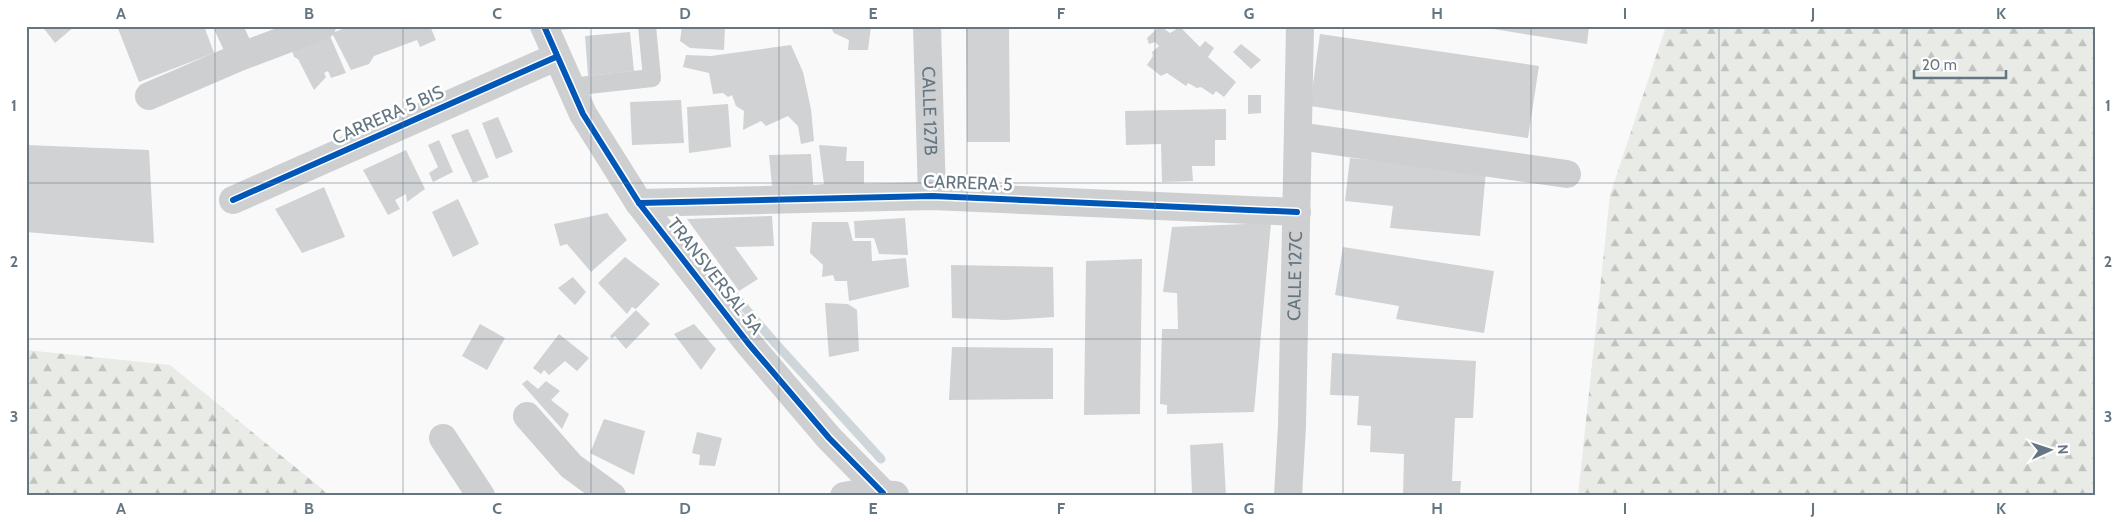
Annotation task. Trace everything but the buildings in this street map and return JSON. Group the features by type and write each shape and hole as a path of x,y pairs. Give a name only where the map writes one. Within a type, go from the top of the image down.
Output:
{"street":[{"path":"228,26 242,56"},
{"path":"149,96 242,56 322,26"},
{"name":"TRANSVERSAL 5A","path":"544,26 556,57 583,114 639,203 748,343 829,438 889,494"},
{"name":"CALLE 127B","path":"927,26 932,196"},
{"name":"CALLE 127C","path":"1288,496 1292,426 1300,26"},
{"name":"CARRERA 5 BIS","path":"232,200 556,57"},
{"path":"1298,136 1568,174"},
{"name":"CARRERA 5","path":"639,203 932,196 1297,212"},
{"path":"527,416 571,466 612,496"},
{"path":"443,438 482,496"},
{"path":"844,496 889,494"}],"lane":[{"path":"570,87 652,78 647,26"}],"green space":[{"path":"1666,26 2096,26 2096,496 1578,496 1610,195"},
{"path":"26,350 170,365 327,493 326,496 26,496"}],"waterway":[{"path":"678,230 776,344 881,459"}],"cycle path":[{"path":"544,26 583,114 639,203 748,343 829,438 883,493"},
{"path":"233,200 556,57"},
{"path":"639,203 932,196 1297,212"}]}
